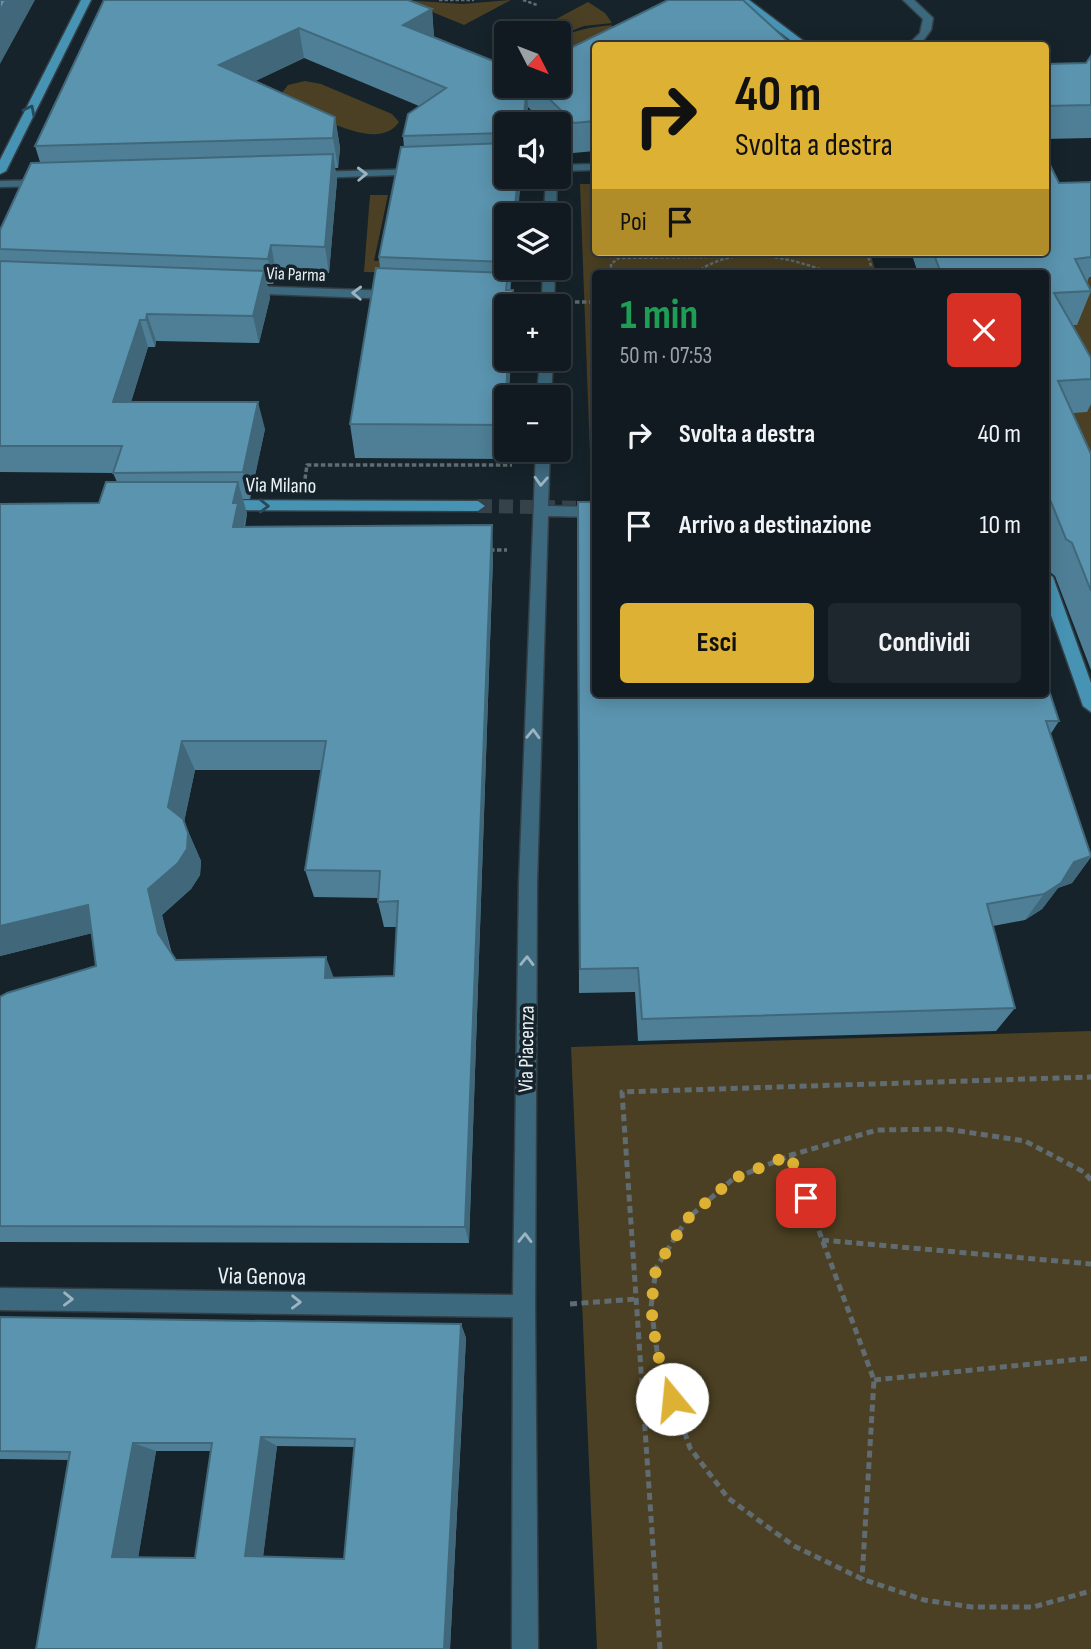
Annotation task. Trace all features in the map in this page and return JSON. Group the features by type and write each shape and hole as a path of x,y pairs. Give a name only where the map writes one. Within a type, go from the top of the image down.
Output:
{"street":[{"path":"0,171 86,0"},
{"path":"908,0 928,18 929,27 924,37 917,42"},
{"path":"747,1 800,42"},
{"path":"571,168 592,167"},
{"path":"298,176 437,171"},
{"path":"0,184 63,182"},
{"name":"Via Parma","path":"233,289 411,295"},
{"path":"479,298 494,299"},
{"name":"Via Piacenza","path":"525,1649 524,1306 528,883 542,462"},
{"name":"Via Milano","path":"205,505 478,506"},
{"path":"540,512 592,512"},
{"path":"1049,588 1091,706"},
{"name":"Via Genova","path":"0,1298 524,1306"}],"path":[{"path":"439,0 474,0"},
{"path":"523,0 537,5"},
{"path":"611,270 615,259 636,256"},
{"path":"699,256 762,256 797,262 822,270"},
{"path":"700,270 709,262 723,257"},
{"path":"305,481 307,465 512,465"},
{"path":"480,550 507,550"},
{"path":"660,1649 622,1092 1091,1077"},
{"path":"1091,1180 1084,1172 1025,1141 946,1129 877,1130 790,1155 733,1179 687,1219 656,1268 651,1307 657,1352 690,1448 728,1498 794,1546 862,1579 924,1601 972,1607 1033,1607 1091,1591"},
{"path":"790,1155 874,1380 862,1579"},
{"path":"822,1240 1091,1264"},
{"path":"570,1304 636,1299"},
{"path":"874,1380 1091,1358"}],"shaded area":[{"path":"403,0 463,4 511,0 464,25"},
{"path":"588,2 605,13 612,23 584,26 571,31 571,21 552,21"},
{"path":"612,25 610,37 592,42 592,45 571,55 571,34"},
{"path":"305,81 321,84 392,114 399,122 389,131 377,134 362,133 329,122 288,102 281,94 288,85"},
{"path":"580,184 592,184 592,256 871,256 875,270 592,270 591,481"},
{"path":"370,195 388,195 374,261 378,261 384,231 395,231 418,273 364,272"},
{"path":"1077,277 1091,277 1091,525 1049,424 1049,321"},
{"path":"1091,1031 1091,1649 597,1649 571,1047"}],"building":[{"path":"0,0 6,0 0,11"},
{"path":"104,0 408,0 432,9 403,25 494,61 494,98 526,98 524,112 494,112 494,133 403,136 408,114 446,88 299,28 219,65 335,117 333,138 35,146"},
{"path":"668,0 743,0 789,42 592,42 592,121 574,123 571,120 571,112 563,112 548,98 571,98 571,48"},
{"path":"1091,56 1091,105 1049,106 1049,64 1086,63"},
{"path":"494,143 494,189 517,189 515,203 494,203 494,262 379,257 401,147"},
{"path":"333,154 325,247 271,245 268,259 0,249 0,230 31,163"},
{"path":"1049,163 1059,183 1091,182 1091,257 1075,259 1091,291 1054,293 1091,358 1091,379 1058,381 1091,454 1091,591 1072,543 1066,539 1049,497 1049,270 940,270 935,256 1049,256"},
{"path":"0,261 264,271 253,316 147,314 146,320 140,320 113,402 258,402 243,472 113,473 122,446 0,446"},
{"path":"376,268 494,272 494,280 507,280 506,290 513,290 513,294 494,294 494,371 507,371 506,385 494,385 494,425 350,424"},
{"path":"106,482 238,482 233,503 238,503 233,527 492,525 465,1227 0,1226 0,997 96,966 88,905 0,926 0,504 99,503","holes":["182,741 326,741 305,870 380,871 378,902 398,901 394,976 325,978 326,957 176,960 158,933 148,889 178,863 187,849 188,833 183,819 168,807"]},
{"path":"578,502 592,502 592,697 1049,697 1049,690 1059,721 1046,721 1091,856 1074,862 1061,883 1044,894 987,904 1015,1008 642,1019 638,968 580,969"},
{"path":"0,1317 461,1324 444,1649 36,1649 70,1452 0,1451","holes":["261,1437 355,1439 344,1559 245,1556","133,1443 212,1443 195,1558 112,1557"]}],"tunnel":[{"path":"478,506 592,508"}],"route":[{"path":"672,1399 657,1352 651,1307 656,1268 687,1219 733,1179 790,1155 806,1198"}]}
